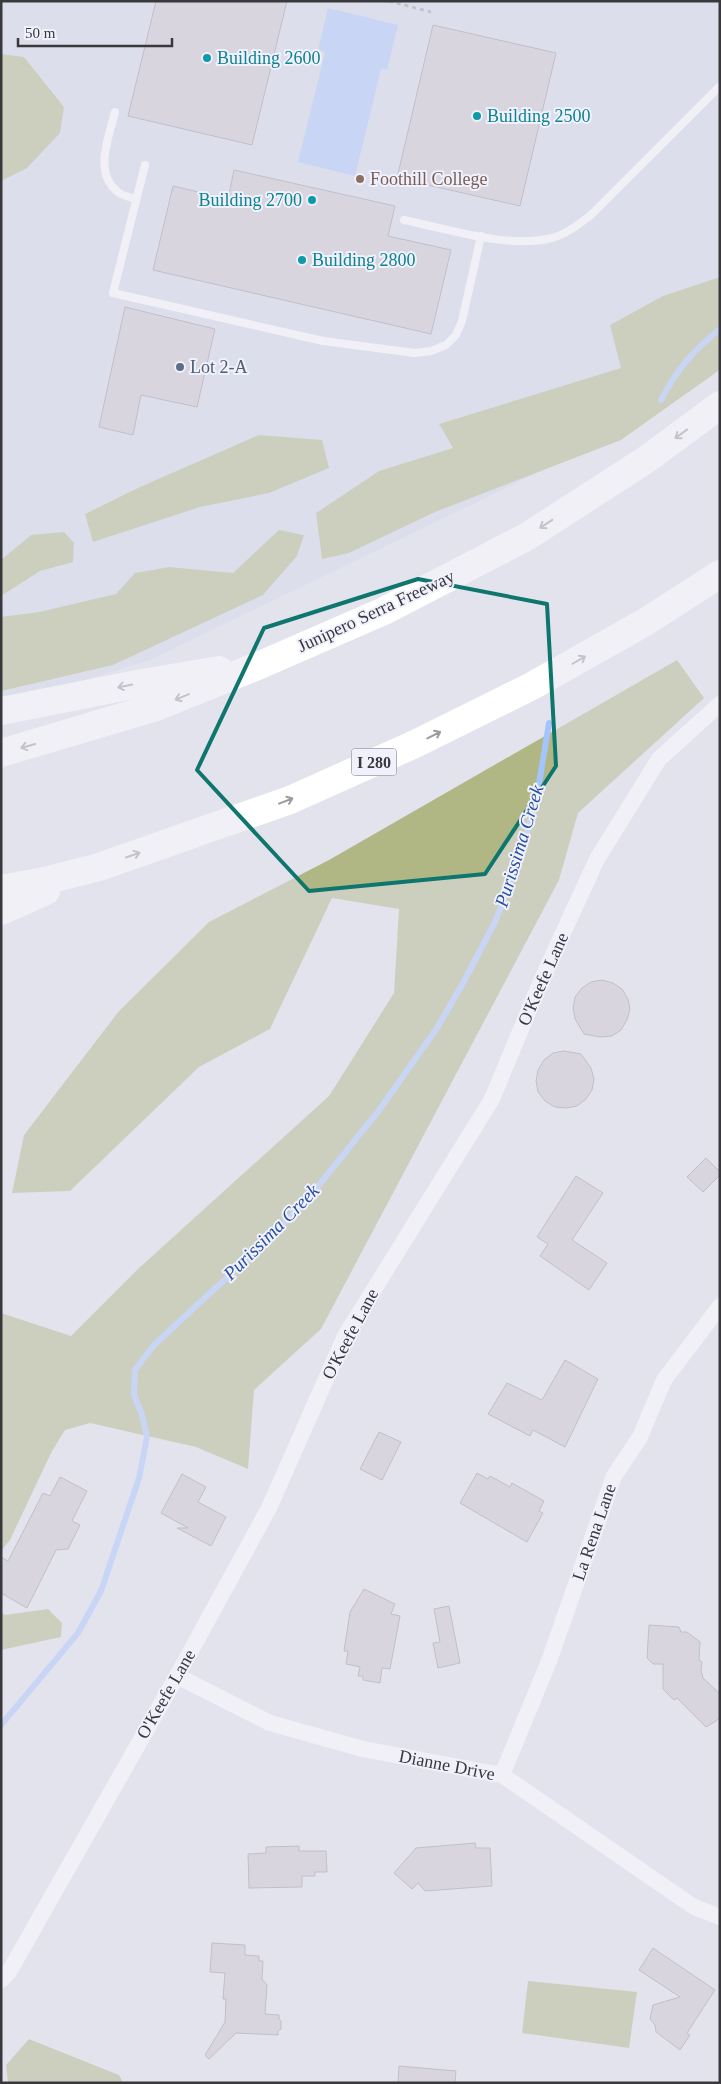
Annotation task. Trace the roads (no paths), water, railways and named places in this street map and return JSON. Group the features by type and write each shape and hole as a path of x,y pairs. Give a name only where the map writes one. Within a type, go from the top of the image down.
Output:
{"highway":[{"name":"Junipero Serra Freeway","path":"1,753 156,707 260,665 384,611 528,536 646,459 720,405"},
{"name":"I 280","path":"1,889 44,881 99,867 290,800 415,744 532,686 646,621 720,574"},
{"path":"1,711 206,672 260,665"},
{"path":"1,911 99,867"}],"street":[{"name":"O'Keefe Lane","path":"1,1980 9,1972 42,1915 269,1508 345,1336 492,1099 541,981 597,859 659,759 720,704"},
{"name":"La Rena Lane","path":"502,1776 549,1661 614,1476 640,1437 664,1380 720,1306"},
{"name":"Dianne Drive","path":"177,1676 270,1723 363,1749 502,1776 694,1907 720,1917"}],"lane":[{"path":"404,220 510,241 529,242 553,238 574,228 591,214 720,86"},
{"path":"115,112 104,161 107,182 119,194 136,199"},
{"path":"145,165 113,292 323,342 406,352 431,351 446,345 456,335 462,321 480,236"}],"water":[{"path":"328,8 398,25 387,70 381,69 355,176 298,162 325,52 318,50"}],"waterway":[{"name":"Purissima Creek","path":"661,400 686,361 720,329"},
{"name":"Purissima Creek","path":"1,1725 78,1633 101,1591 139,1478 147,1437 142,1415 134,1395 135,1370 154,1345 275,1233 311,1195 380,1109 437,1028 495,922 515,872 536,802 549,723"}],"place":[{"name":"Building 2600","path":"207,58"},
{"name":"Building 2500","path":"477,116"},
{"name":"Foothill College","path":"360,179"},
{"name":"Building 2700","path":"312,200"},
{"name":"Building 2800","path":"302,260"},
{"name":"Lot 2-A","path":"180,367"}]}
